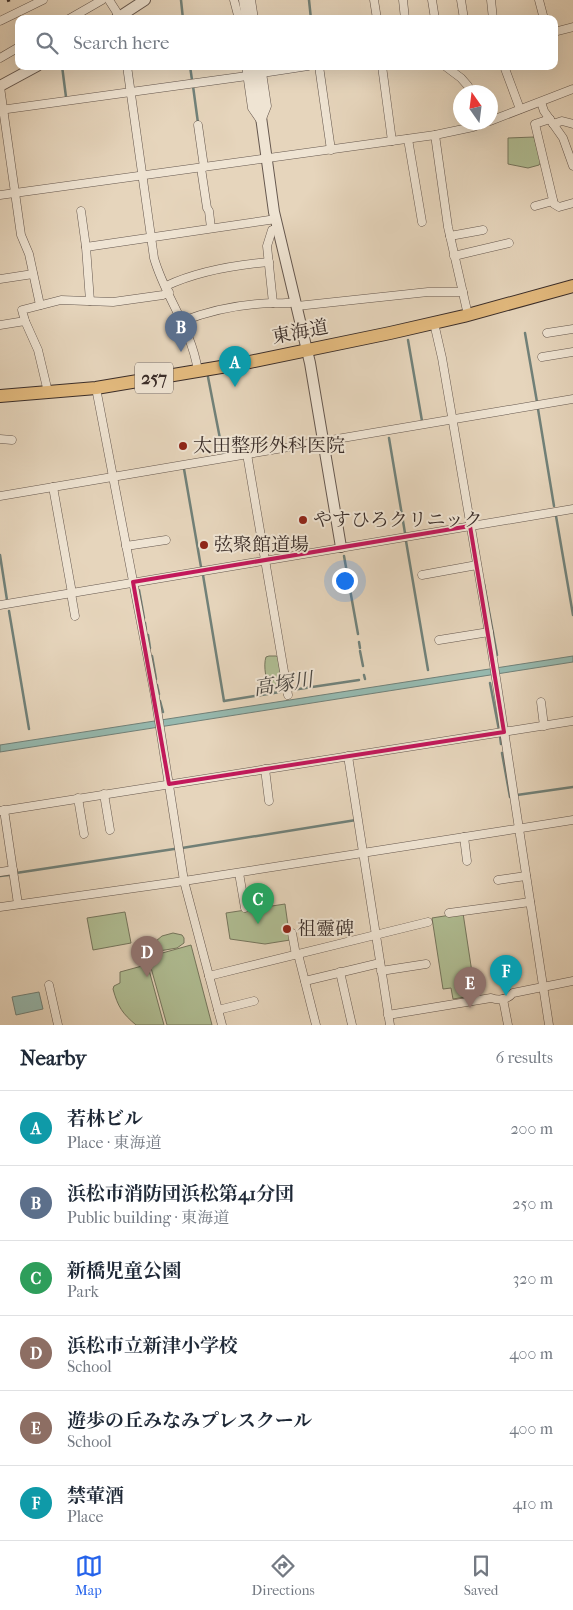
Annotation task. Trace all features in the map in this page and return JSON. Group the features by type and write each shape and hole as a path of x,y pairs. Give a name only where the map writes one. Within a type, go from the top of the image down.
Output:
{"highway":[{"name":"東海道","path":"0,396 96,388 307,350 468,315 573,286"}],"street":[{"path":"0,21 43,0"},
{"path":"76,15 102,0"},
{"path":"109,0 116,15"},
{"path":"122,15 145,0"},
{"path":"234,0 238,15"},
{"path":"374,0 376,15"},
{"path":"403,0 405,15"},
{"path":"432,0 434,15"},
{"path":"461,0 463,15"},
{"path":"491,0 493,15"},
{"path":"539,0 543,15"},
{"path":"247,3 252,15"},
{"path":"558,31 573,27"},
{"path":"0,58 15,49"},
{"path":"30,70 0,86 22,238 28,252 40,305"},
{"path":"128,70 156,264 183,322 198,370"},
{"path":"246,70 252,110 261,121"},
{"path":"259,70 261,121 277,224 307,350 341,547"},
{"path":"320,70 330,150"},
{"path":"383,70 392,141"},
{"path":"450,70 467,85"},
{"path":"505,70 520,109"},
{"path":"2,110 247,76"},
{"path":"498,117 573,90"},
{"path":"541,102 562,138 573,166"},
{"path":"573,124 562,121 534,124 554,204 559,207 573,203"},
{"path":"198,125 207,208 212,228"},
{"path":"0,196 462,130"},
{"path":"435,135 450,236 468,315"},
{"path":"408,139 414,165 422,222"},
{"path":"535,206 553,201"},
{"path":"81,211 90,301"},
{"path":"86,247 212,228 277,224"},
{"path":"273,303 268,239 277,224"},
{"path":"450,236 483,230"},
{"path":"454,256 509,243"},
{"path":"48,392 38,350 25,322 22,310 61,300 113,302 163,295 167,289 227,267 247,263 269,262"},
{"path":"0,279 33,274"},
{"path":"183,322 217,310 273,303 296,304 428,292 462,292"},
{"path":"0,325 25,322"},
{"path":"434,323 442,358 489,632 549,1025"},
{"path":"548,333 573,329"},
{"path":"542,357 573,352"},
{"path":"96,388 158,717 184,881 222,1025"},
{"path":"0,496 573,399"},
{"path":"0,439 12,440"},
{"path":"247,454 288,694"},
{"path":"53,487 75,616"},
{"path":"0,605 573,508"},
{"path":"126,546 166,540"},
{"path":"422,575 477,565"},
{"path":"439,640 489,632"},
{"path":"541,702 544,726"},
{"path":"18,904 2,810 573,721"},
{"path":"348,756 390,1025"},
{"path":"264,769 269,801"},
{"path":"104,794 110,830"},
{"path":"78,798 84,834"},
{"path":"0,907 184,881 573,820"},
{"path":"464,837 467,861"},
{"path":"0,872 13,870"},
{"path":"239,872 245,908"},
{"path":"498,880 526,876"},
{"path":"449,913 530,902"},
{"path":"209,976 428,922"},
{"path":"292,933 316,1025"},
{"path":"305,981 340,972 426,964"},
{"path":"340,972 352,1025"},
{"path":"388,1015 491,998 498,1000 508,998 513,994 573,981"},
{"path":"49,985 58,1025"},
{"path":"503,999 508,1025"},
{"path":"218,1010 254,1001"}],"highlighted area":[{"path":"470,526 504,732 169,784 133,582"}],"green space":[{"path":"534,137 541,162 539,165 528,168 508,164 508,138"},
{"path":"266,657 278,657 283,688 279,691 272,691 267,680 265,661"},
{"path":"285,904 290,940 265,944 230,939 226,913"},
{"path":"125,912 131,943 93,950 87,918"},
{"path":"463,913 473,979 469,980 471,996 453,999 451,988 443,989 432,918"},
{"path":"173,933 182,935 184,943 177,948 159,951 156,948 156,941 162,936"},
{"path":"191,945 212,1025 167,1025 148,957"},
{"path":"142,966 149,970 164,1025 136,1025 124,1013 117,1001 113,989 114,986 120,983 120,972"}],"water":[{"path":"573,656 573,662 0,752 0,745"},
{"path":"39,992 43,1009 16,1015 12,997"}],"waterway":[{"path":"181,0 183,15"},
{"path":"309,0 311,15"},
{"path":"63,70 66,97"},
{"path":"191,70 192,80"},
{"path":"193,86 198,123"},
{"path":"525,333 537,402"},
{"path":"408,340 422,421"},
{"path":"208,377 223,454"},
{"path":"538,409 554,506"},
{"path":"389,438 405,533"},
{"path":"184,469 201,567"},
{"path":"556,516 573,615"},
{"path":"406,541 428,670"},
{"path":"0,555 7,600"},
{"path":"344,556 358,634"},
{"path":"203,575 224,701"},
{"path":"484,584 497,655"},
{"path":"139,590 144,618"},
{"path":"9,611 29,729"},
{"path":"145,623 146,630"},
{"path":"148,635 150,648"},
{"path":"359,642 360,648"},
{"path":"360,651 363,666"},
{"path":"152,656 156,679"},
{"path":"364,675 365,679"},
{"name":"高塚川","path":"292,690 359,680"},
{"path":"490,683 499,730"},
{"path":"157,685 159,694"},
{"name":"高塚川","path":"224,701 280,692"},
{"path":"160,701 163,712"},
{"path":"500,736 501,744"},
{"path":"502,753 510,797"},
{"path":"517,795 573,787"},
{"path":"182,848 356,820"},
{"path":"16,873 174,849"},
{"path":"0,876 9,875"}],"place":[{"name":"浜松市消防団浜松第41分団","path":"181,352"},
{"name":"若林ビル","path":"235,387"},
{"name":"太田整形外科医院","path":"183,446"},
{"name":"やすひろクリニック","path":"303,520"},
{"name":"弦聚館道場","path":"204,545"},
{"name":"新橋児童公園","path":"258,924"},
{"name":"祖靈碑","path":"287,929"},
{"name":"浜松市立新津小学校","path":"147,977"},
{"name":"禁葷酒","path":"506,996"},
{"name":"遊歩の丘みなみプレスクール","path":"470,1008"}]}
